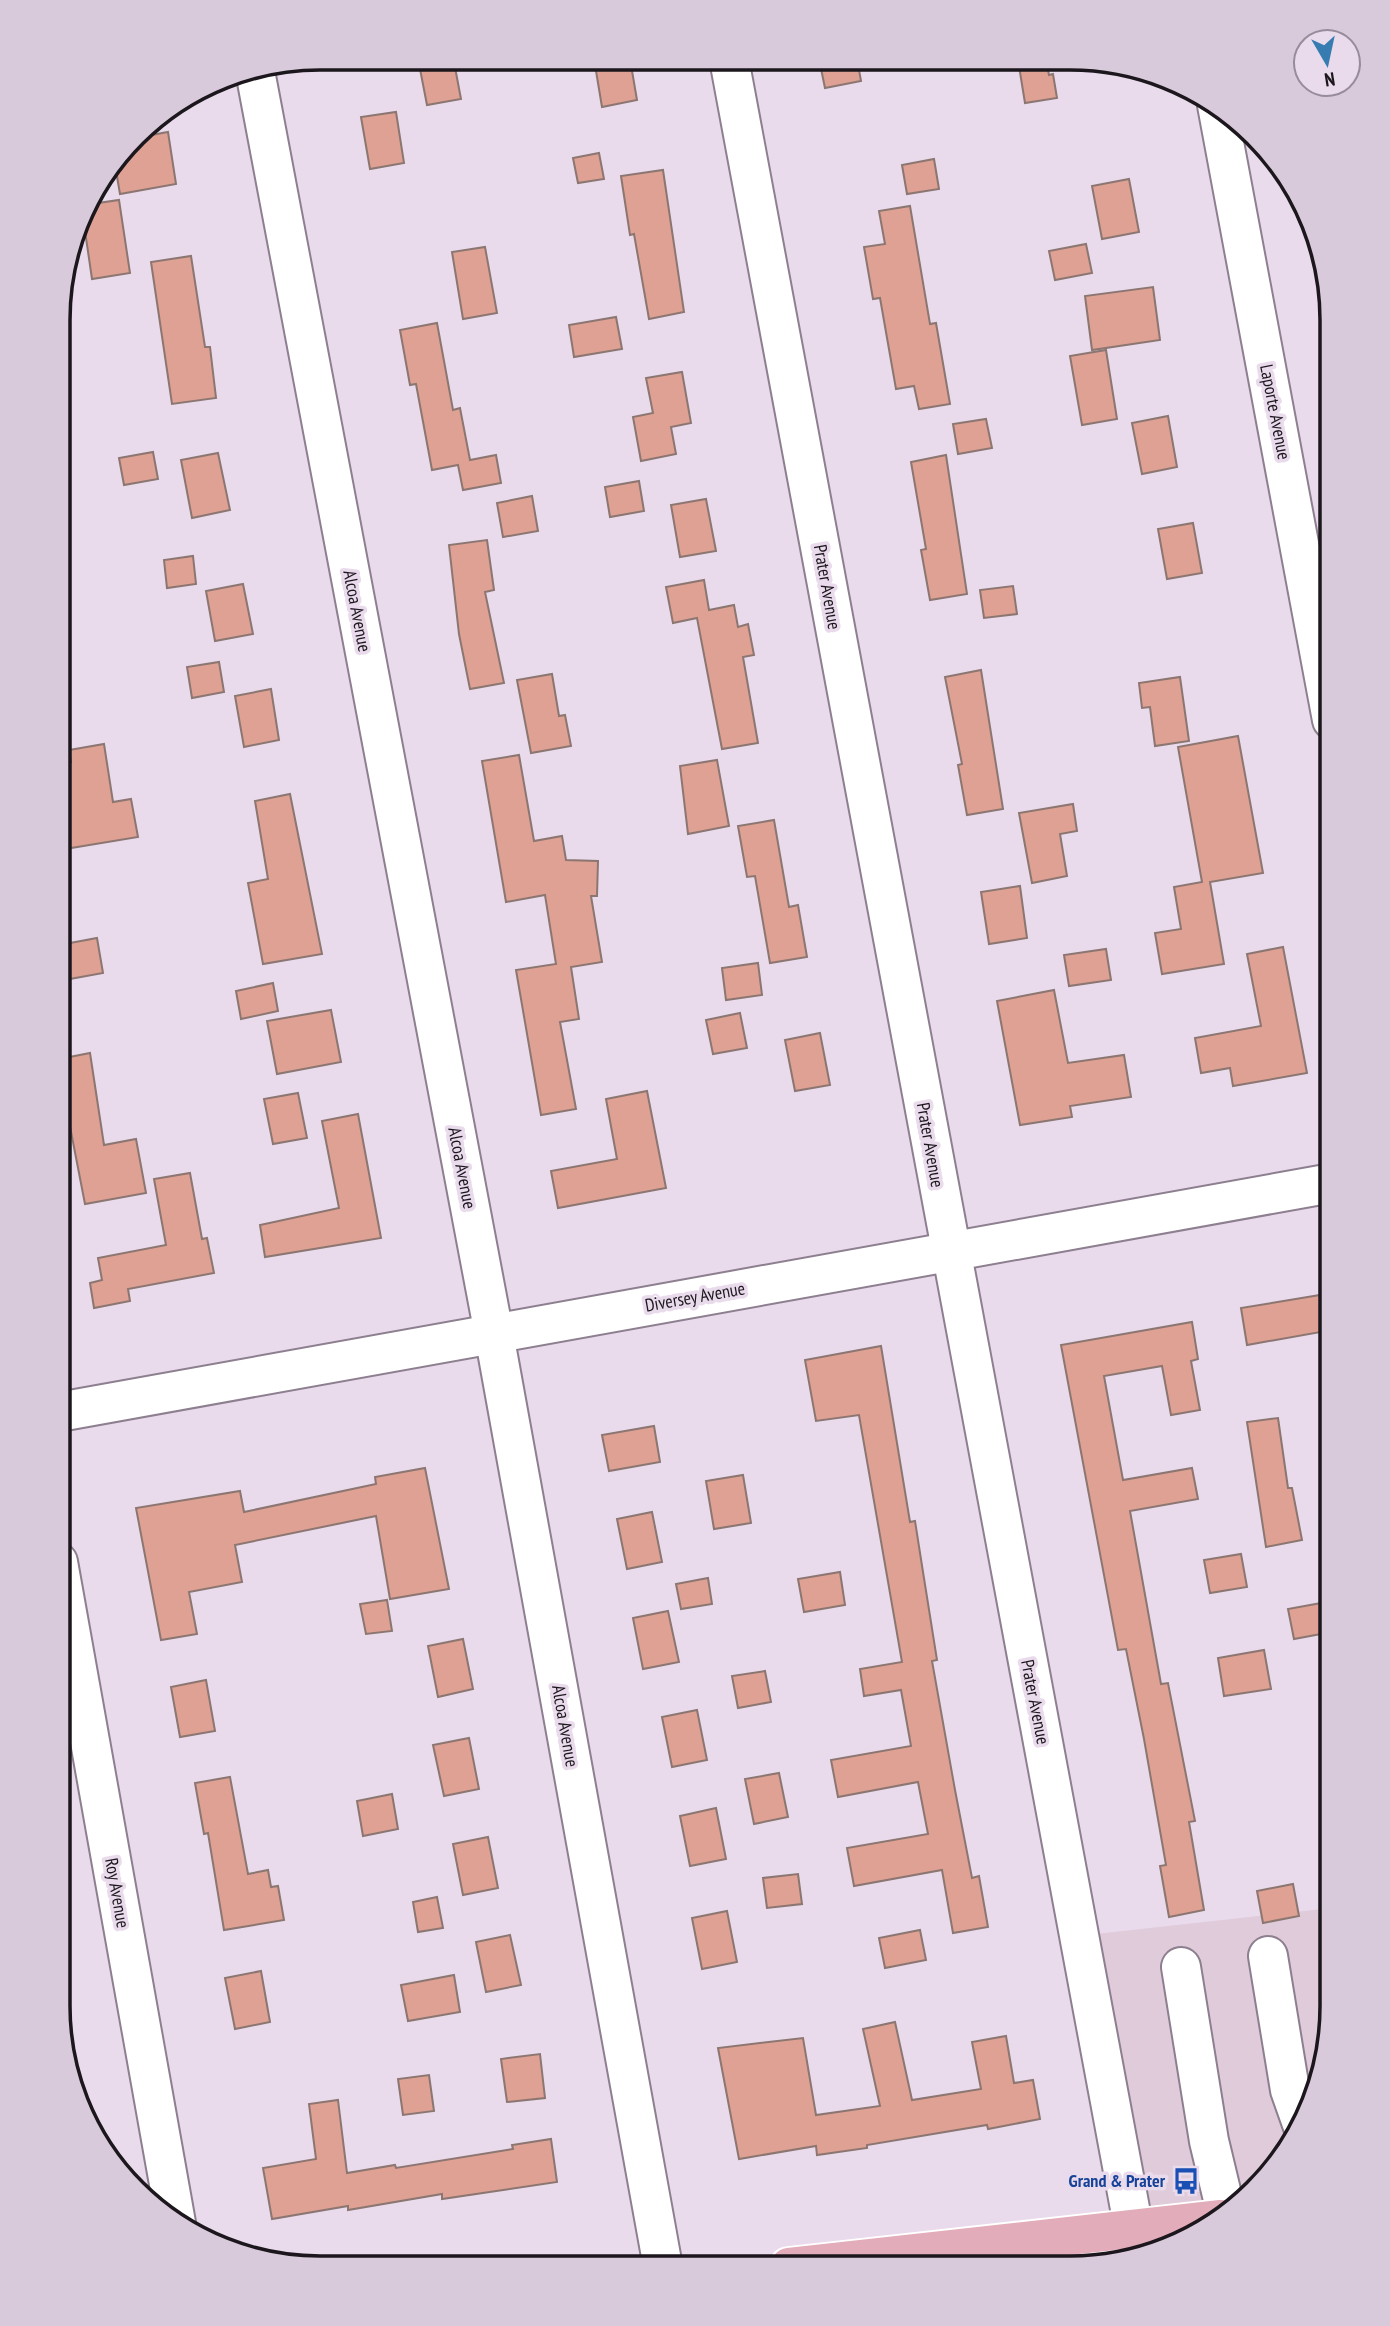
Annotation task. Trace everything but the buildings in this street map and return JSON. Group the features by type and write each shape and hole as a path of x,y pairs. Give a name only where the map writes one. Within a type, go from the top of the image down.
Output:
{"main road":[{"path":"914,2256 1153,2235 1187,2227"}],"street":[{"name":"Prater Avenue","path":"731,70 950,1251 1153,2235"},
{"name":"Alcoa Avenue","path":"256,79 494,1334 661,2256"},
{"name":"Laporte Avenue","path":"1220,120 1320,656"},
{"name":"Diversey Avenue","path":"70,1410 1320,1185"},
{"name":"Roy Avenue","path":"70,1629 173,2208"},
{"path":"1268,1956 1290,2090 1297,2110"},
{"path":"1181,1967 1209,2141 1224,2203"}],"shaded area":[{"path":"1320,1909 1318,2039 1301,2102 1287,2131 1258,2171 1235,2194 1202,2219 1134,2230 1078,1936"}],"place":[{"name":"Grand & Prater","path":"1186,2181"}]}
